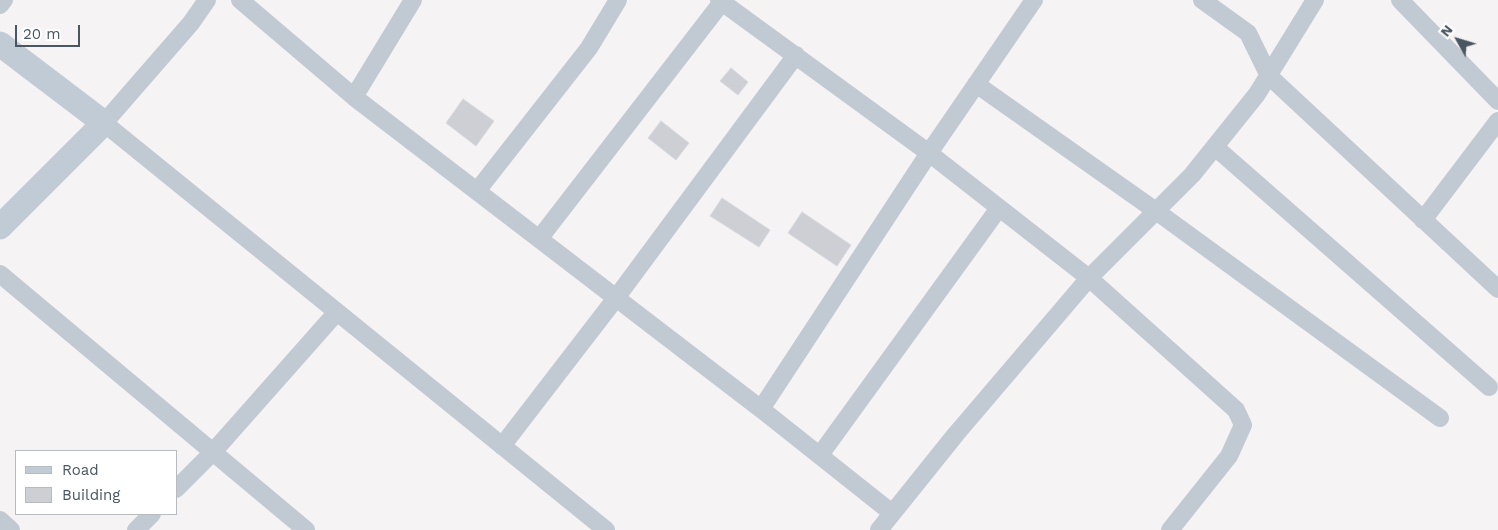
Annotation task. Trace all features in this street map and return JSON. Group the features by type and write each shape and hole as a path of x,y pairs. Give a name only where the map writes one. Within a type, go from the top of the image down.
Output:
{"main road":[{"path":"0,44 104,124 0,227"}],"street":[{"path":"0,5 4,0"},
{"path":"207,0 192,23 104,124 606,530"},
{"path":"240,0 354,97 761,409 892,513"},
{"path":"354,97 413,0"},
{"path":"477,191 589,48 618,0"},
{"path":"761,409 929,153 1034,0"},
{"path":"1202,0 1248,33 1269,76 1498,289"},
{"path":"879,530 956,434 1089,278 1192,175 1257,94 1315,0"},
{"path":"1400,0 1498,101"},
{"path":"539,239 721,1 929,153 1089,278 1236,410 1243,425 1229,456 1170,530"},
{"path":"502,446 616,298 796,55"},
{"path":"976,84 1156,211 1440,418"},
{"path":"1423,220 1498,122"},
{"path":"1215,147 1489,387"},
{"path":"820,455 999,208"},
{"path":"0,274 306,530"},
{"path":"178,487 213,452 337,312"},
{"path":"136,530 151,515"},
{"path":"0,520 11,530"}],"building":[{"path":"731,68 748,82 738,95 720,81"},
{"path":"463,99 494,121 476,146 446,123"},
{"path":"661,121 689,143 676,160 648,138"},
{"path":"722,198 770,230 759,247 710,216"},
{"path":"802,212 851,245 837,266 788,233"}]}
